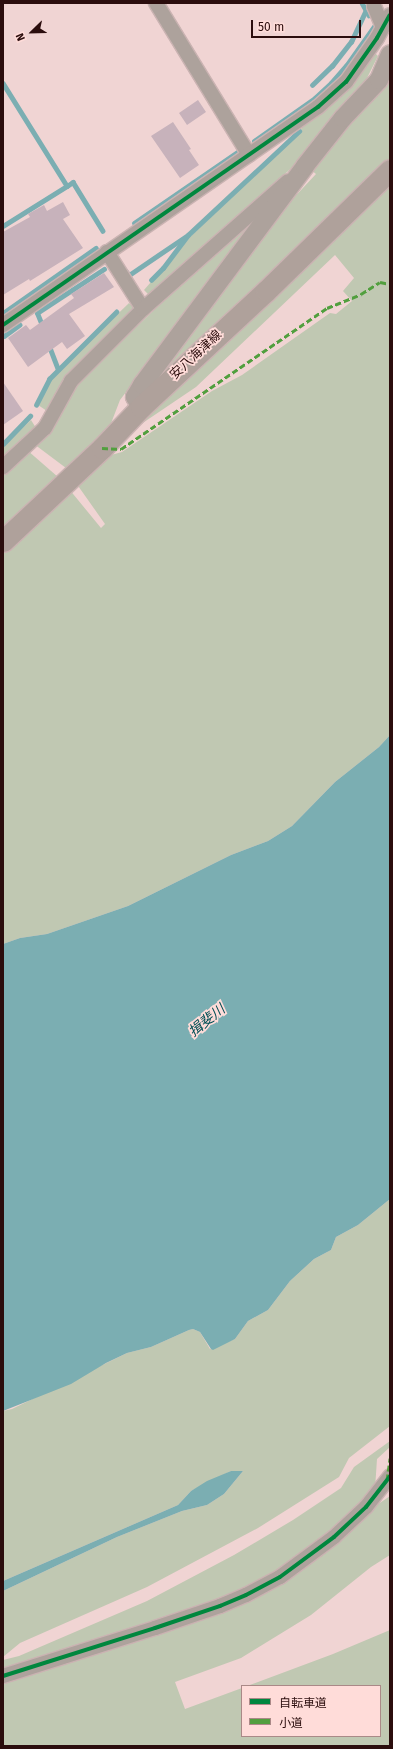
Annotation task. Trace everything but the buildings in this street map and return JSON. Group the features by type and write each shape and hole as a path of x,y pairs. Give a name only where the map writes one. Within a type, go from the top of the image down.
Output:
{"main road":[{"name":"安八海津線","path":"3,541 102,448 141,407 266,291 390,170"}],"street":[{"path":"156,3 249,155"},
{"path":"374,3 383,27"},
{"path":"3,325 318,106 346,82 390,15"},
{"path":"141,407 135,397 142,385 305,166 343,118 379,80 390,54"},
{"path":"3,467 45,428 71,381 142,309 305,166"},
{"path":"107,252 142,309"},
{"path":"3,1676 154,1628 220,1606 246,1595 280,1577 334,1536 366,1507 389,1478"}],"green space":[{"path":"375,53 378,56 364,84 335,113 297,163 150,296 144,290 190,237 300,132 303,125 347,88"},
{"path":"390,82 390,161 143,396 288,204 316,174 311,170 345,126"},
{"path":"390,183 390,735 379,747 335,782 292,826 268,841 231,855 128,906 47,934 20,938 3,944 3,552 69,489 101,528 105,524 76,483 100,458 122,452 212,391 242,375 330,313 336,314 352,301 343,291 354,278 335,255 196,387 122,437"},
{"path":"265,205 268,205 120,400 110,426 66,468 34,444 74,386"},
{"path":"129,303 136,310 47,411 38,405 49,382"},
{"path":"31,420 36,428 3,459 3,446"},
{"path":"27,450 58,477 3,527 3,473"},
{"path":"390,1199 390,1426 349,1458 339,1477 258,1528 147,1587 20,1643 3,1657 3,1591 117,1537 182,1511 207,1505 224,1494 243,1471 231,1471 191,1491 178,1505 3,1581 3,1411 12,1409 127,1353 151,1347 189,1330 193,1329 200,1332 210,1349 235,1339 248,1321 268,1310 290,1281 314,1259 331,1250 336,1237 358,1225"},
{"path":"390,1441 390,1447 377,1459 375,1489 329,1535 277,1574 220,1603 3,1670 3,1660 19,1656 147,1601 234,1555 293,1520 341,1488 354,1467"},
{"path":"390,1496 390,1555 371,1567 311,1615 241,1658 175,1682 185,1709 241,1688 241,1737 381,1737 381,1685 250,1685 333,1654 390,1630 390,1746 3,1746 3,1682 220,1612"}],"water":[{"name":"揖斐川","path":"390,735 390,1199 358,1225 336,1237 331,1250 314,1259 290,1281 268,1310 248,1321 235,1339 213,1350 200,1332 193,1329 189,1330 151,1347 127,1353 106,1363 71,1384 3,1411 3,944 20,938 47,934 128,906 231,855 268,841 292,826 335,782 379,747"},
{"path":"231,1471 243,1471 224,1494 207,1505 182,1511 117,1537 3,1591 3,1581 178,1505 191,1491 207,1481"}],"waterway":[{"path":"362,3 369,15"},
{"path":"312,85 332,66 351,42 366,10"},
{"path":"254,141 315,98 331,83 346,66 375,25"},
{"path":"3,83 67,186 73,182 103,231"},
{"path":"151,280 163,268 188,235 299,131"},
{"path":"134,223 239,151"},
{"path":"3,226 67,186"},
{"path":"126,271 129,275 185,237"},
{"path":"3,313 96,248"},
{"path":"43,328 37,313 104,269"},
{"path":"36,405 49,379 116,312"},
{"path":"4,336 19,325"},
{"path":"49,345 58,369"},
{"path":"3,444 30,416"}],"marked path":[{"path":"102,448 121,449 327,308 361,294 380,282 390,284"},
{"path":"387,1480 390,1458"}],"cycle path":[{"path":"3,325 318,107 346,82 377,38 390,15"},
{"path":"3,1676 155,1628 220,1606 246,1595 280,1577 334,1537 366,1507 390,1476"}]}
